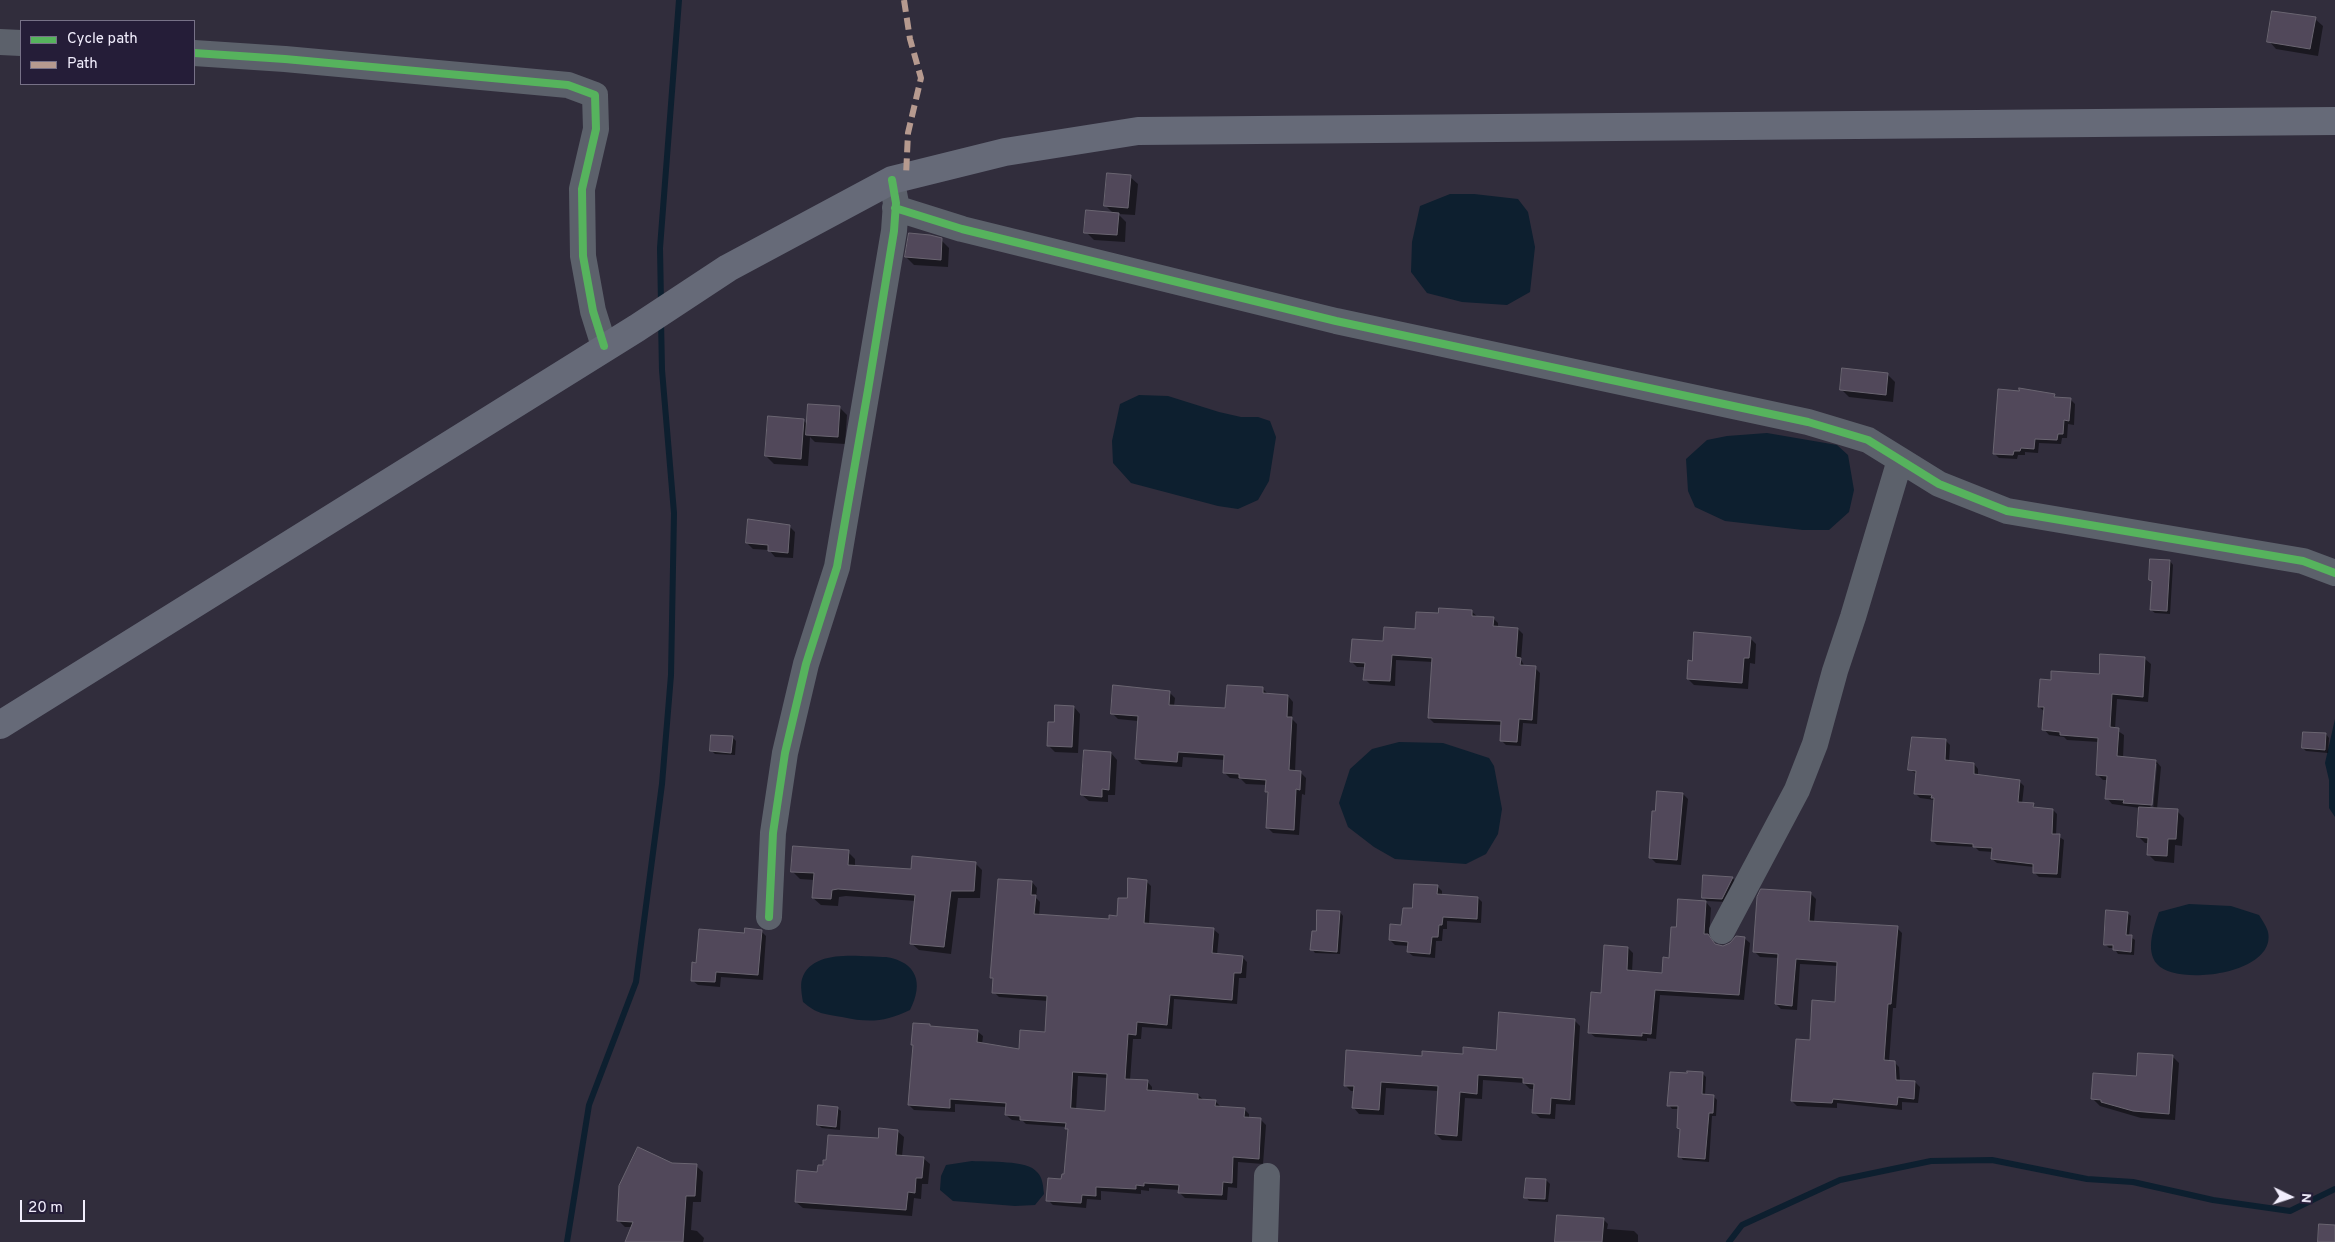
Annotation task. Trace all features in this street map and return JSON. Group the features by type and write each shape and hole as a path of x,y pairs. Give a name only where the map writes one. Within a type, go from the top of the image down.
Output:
{"main road":[{"path":"0,725 604,346 637,328 728,268 892,180 1005,152 1138,131 2335,121"}],"street":[{"path":"0,42 20,43"},
{"path":"195,53 285,59 568,85 595,95 596,129 582,189 583,256 593,311 604,346"},
{"path":"769,917 773,833 786,753 806,664 837,567 868,390 894,231 895,208 892,180"},
{"path":"895,208 962,229 1336,321 1808,422 1868,440 1939,484 2007,511 2303,562 2335,573"},
{"path":"1722,931 1797,790 1815,744 1835,671 1900,460"},
{"path":"1265,1242 1267,1176"}],"water":[{"path":"1450,194 1474,194 1518,199 1528,212 1535,247 1530,292 1507,305 1462,302 1427,293 1411,272 1412,242 1420,206"},
{"path":"1139,395 1168,396 1219,412 1241,417 1258,417 1270,421 1276,437 1269,481 1258,500 1238,509 1218,506 1131,483 1113,463 1112,441 1120,404"},
{"path":"1767,433 1837,445 1848,455 1854,490 1849,512 1829,530 1803,530 1725,521 1695,507 1688,491 1686,459 1707,440 1727,436"},
{"path":"2335,719 2335,817 2329,808 2329,780 2325,763"},
{"path":"1399,742 1443,743 1489,758 1494,766 1502,809 1498,834 1486,854 1466,864 1395,859 1374,847 1348,827 1339,803 1350,769 1372,749"},
{"path":"2189,904 2231,906 2259,915 2268,932 2267,946 2257,958 2242,967 2223,972 2184,975 2168,971 2153,959 2151,946 2155,924 2159,912"},
{"path":"838,956 886,957 905,964 915,975 917,991 910,1010 893,1017 869,1021 821,1013 803,1002 802,979 807,969 816,962"},
{"path":"972,1161 1025,1165 1032,1168 1040,1177 1044,1194 1035,1205 1015,1206 953,1201 940,1190 941,1176 946,1165"}],"building":[{"path":"2272,11 2316,17 2310,49 2267,42"},
{"path":"1107,173 1131,175 1128,208 1104,206"},
{"path":"1086,210 1119,213 1117,235 1084,233"},
{"path":"909,233 942,238 941,260 905,257"},
{"path":"1842,368 1888,373 1886,395 1840,390"},
{"path":"2019,388 2055,394 2054,397 2071,398 2069,421 2064,420 2063,434 2058,434 2057,440 2035,439 2034,449 2021,448 2020,451 2014,451 2013,455 1993,454 1998,389 2019,391"},
{"path":"808,404 840,406 838,437 806,435"},
{"path":"768,416 804,419 801,459 765,456"},
{"path":"748,519 790,525 788,553 768,551 768,545 746,543"},
{"path":"2150,559 2170,560 2167,611 2150,610 2152,581 2149,580"},
{"path":"1439,608 1472,610 1472,616 1494,617 1493,626 1518,628 1516,657 1521,658 1520,665 1536,666 1532,720 1519,719 1517,742 1500,741 1501,721 1428,718 1432,658 1392,655 1390,681 1363,680 1365,663 1350,662 1352,639 1383,641 1384,627 1415,629 1416,612 1438,613"},
{"path":"1694,632 1751,637 1749,658 1744,658 1742,683 1687,679 1688,660 1692,661"},
{"path":"2100,654 2145,657 2143,697 2112,694 2110,727 2119,728 2117,756 2156,760 2152,805 2123,803 2124,800 2105,799 2107,776 2096,775 2098,738 2060,735 2060,732 2042,730 2044,707 2038,707 2040,679 2051,680 2051,671 2099,674"},
{"path":"1113,685 1170,691 1169,705 1225,708 1227,685 1263,687 1263,693 1288,695 1287,717 1292,717 1289,770 1301,771 1300,790 1296,789 1294,830 1266,828 1268,792 1265,792 1266,780 1239,778 1239,774 1223,773 1224,755 1178,752 1177,762 1135,759 1138,716 1111,714"},
{"path":"1055,705 1074,706 1072,747 1047,746 1048,722 1054,722"},
{"path":"2303,732 2326,733 2325,750 2302,748"},
{"path":"711,735 733,736 731,753 710,751"},
{"path":"1912,737 1946,739 1945,760 1974,763 1974,774 2020,780 2018,802 2034,803 2033,807 2053,809 2052,834 2060,834 2057,874 2033,873 2033,864 1991,859 1992,848 1973,847 1973,844 1931,841 1934,798 1931,798 1932,795 1914,794 1916,771 1908,770"},
{"path":"1084,750 1111,752 1109,790 1102,789 1102,797 1081,795"},
{"path":"1657,791 1683,793 1677,860 1649,858 1652,811 1655,811"},
{"path":"2139,807 2178,809 2176,839 2168,839 2167,856 2147,855 2148,838 2137,837"},
{"path":"793,846 849,850 848,865 911,869 912,856 976,862 974,891 951,891 944,947 910,944 915,895 838,889 832,890 831,899 812,898 814,873 791,872"},
{"path":"1703,875 1733,877 1722,899 1702,898"},
{"path":"1128,878 1147,880 1144,923 1214,928 1212,953 1243,956 1241,973 1234,973 1232,1000 1170,995 1167,1025 1137,1022 1136,1035 1128,1034 1125,1079 1148,1080 1147,1090 1198,1094 1198,1099 1216,1100 1215,1106 1245,1108 1244,1117 1261,1118 1259,1159 1233,1157 1232,1183 1223,1182 1222,1195 1178,1193 1179,1185 1144,1183 1144,1186 1136,1185 1136,1189 1096,1187 1096,1196 1082,1195 1081,1203 1046,1201 1048,1178 1061,1179 1062,1174 1064,1174 1068,1129 1065,1129 1066,1123 1020,1120 1020,1116 1005,1115 1006,1103 950,1099 950,1108 908,1105 913,1023 978,1030 977,1042 1019,1049 1020,1030 1045,1032 1047,996 992,993 993,978 990,978 998,879 1032,881 1031,895 1036,895 1034,914 1109,919 1109,915 1117,916 1118,898 1127,898","holes":["1073,1072 1107,1074 1105,1111 1071,1108"]},
{"path":"1414,884 1438,885 1437,894 1478,897 1477,919 1443,917 1442,925 1439,925 1438,937 1432,937 1430,954 1407,952 1408,942 1389,940 1390,924 1401,925 1403,908 1412,908"},
{"path":"1761,889 1811,892 1809,921 1898,926 1891,1004 1888,1004 1884,1060 1895,1061 1896,1080 1915,1081 1914,1099 1898,1097 1897,1105 1833,1099 1832,1103 1791,1101 1796,1039 1810,1040 1812,1000 1835,1002 1837,962 1796,959 1792,1006 1775,1004 1778,954 1753,952 1757,897"},
{"path":"1678,899 1706,901 1704,934 1708,934 1715,944 1723,946 1730,943 1736,936 1745,937 1739,995 1655,990 1651,1034 1642,1033 1642,1036 1588,1033 1591,992 1601,993 1604,945 1628,947 1627,970 1662,973 1663,957 1669,958 1671,927 1676,927"},
{"path":"1317,910 1340,911 1337,952 1310,950 1312,931 1316,931"},
{"path":"2106,910 2128,912 2126,935 2132,935 2131,952 2113,950 2113,945 2104,945"},
{"path":"745,928 762,930 758,975 716,972 715,982 691,981 692,962 696,963 699,929 744,933"},
{"path":"1499,1012 1575,1019 1570,1100 1551,1098 1550,1114 1532,1113 1534,1084 1523,1083 1523,1078 1478,1075 1477,1094 1460,1092 1457,1136 1435,1134 1438,1086 1381,1082 1379,1110 1352,1108 1354,1086 1344,1086 1346,1050 1422,1056 1422,1051 1463,1054 1463,1047 1496,1050"},
{"path":"2138,1053 2173,1055 2169,1114 2133,1111 2101,1102 2101,1100 2091,1099 2093,1073 2136,1076"},
{"path":"1687,1071 1703,1072 1702,1094 1714,1095 1713,1113 1709,1113 1705,1159 1678,1157 1680,1129 1677,1128 1678,1106 1667,1106 1670,1072 1687,1073"},
{"path":"818,1105 838,1107 836,1127 817,1125"},
{"path":"879,1128 898,1130 896,1155 924,1157 922,1178 916,1178 915,1193 908,1192 906,1210 795,1202 797,1170 817,1172 818,1165 823,1165 823,1160 826,1160 828,1135 878,1138"},
{"path":"638,1147 672,1163 697,1164 695,1196 686,1196 683,1242 625,1242 633,1222 617,1221 619,1186"},
{"path":"1526,1178 1546,1179 1545,1199 1524,1198"},
{"path":"1557,1215 1604,1218 1602,1242 1555,1242"},
{"path":"2319,1224 2335,1225 2335,1242 2318,1242"}],"waterway":[{"path":"661,303 660,248 679,0"},
{"path":"567,1242 589,1105 636,982 662,784 671,675 674,513 662,370 661,320"},
{"path":"1729,1242 1742,1225 1840,1180 1931,1161 1992,1160 2087,1179 2133,1182 2213,1200 2290,1211 2335,1189"}],"marked path":[{"path":"904,0 910,39 921,78 908,133 906,176"}],"cycle path":[{"path":"195,53 285,59 568,85 595,95 596,129 582,189 583,256 593,311 604,346"},
{"path":"769,917 773,833 785,753 806,664 837,567 894,231 896,203 892,180"},
{"path":"895,208 962,229 1336,321 1808,422 1868,440 1939,484 2007,511 2303,561 2335,573"}]}
